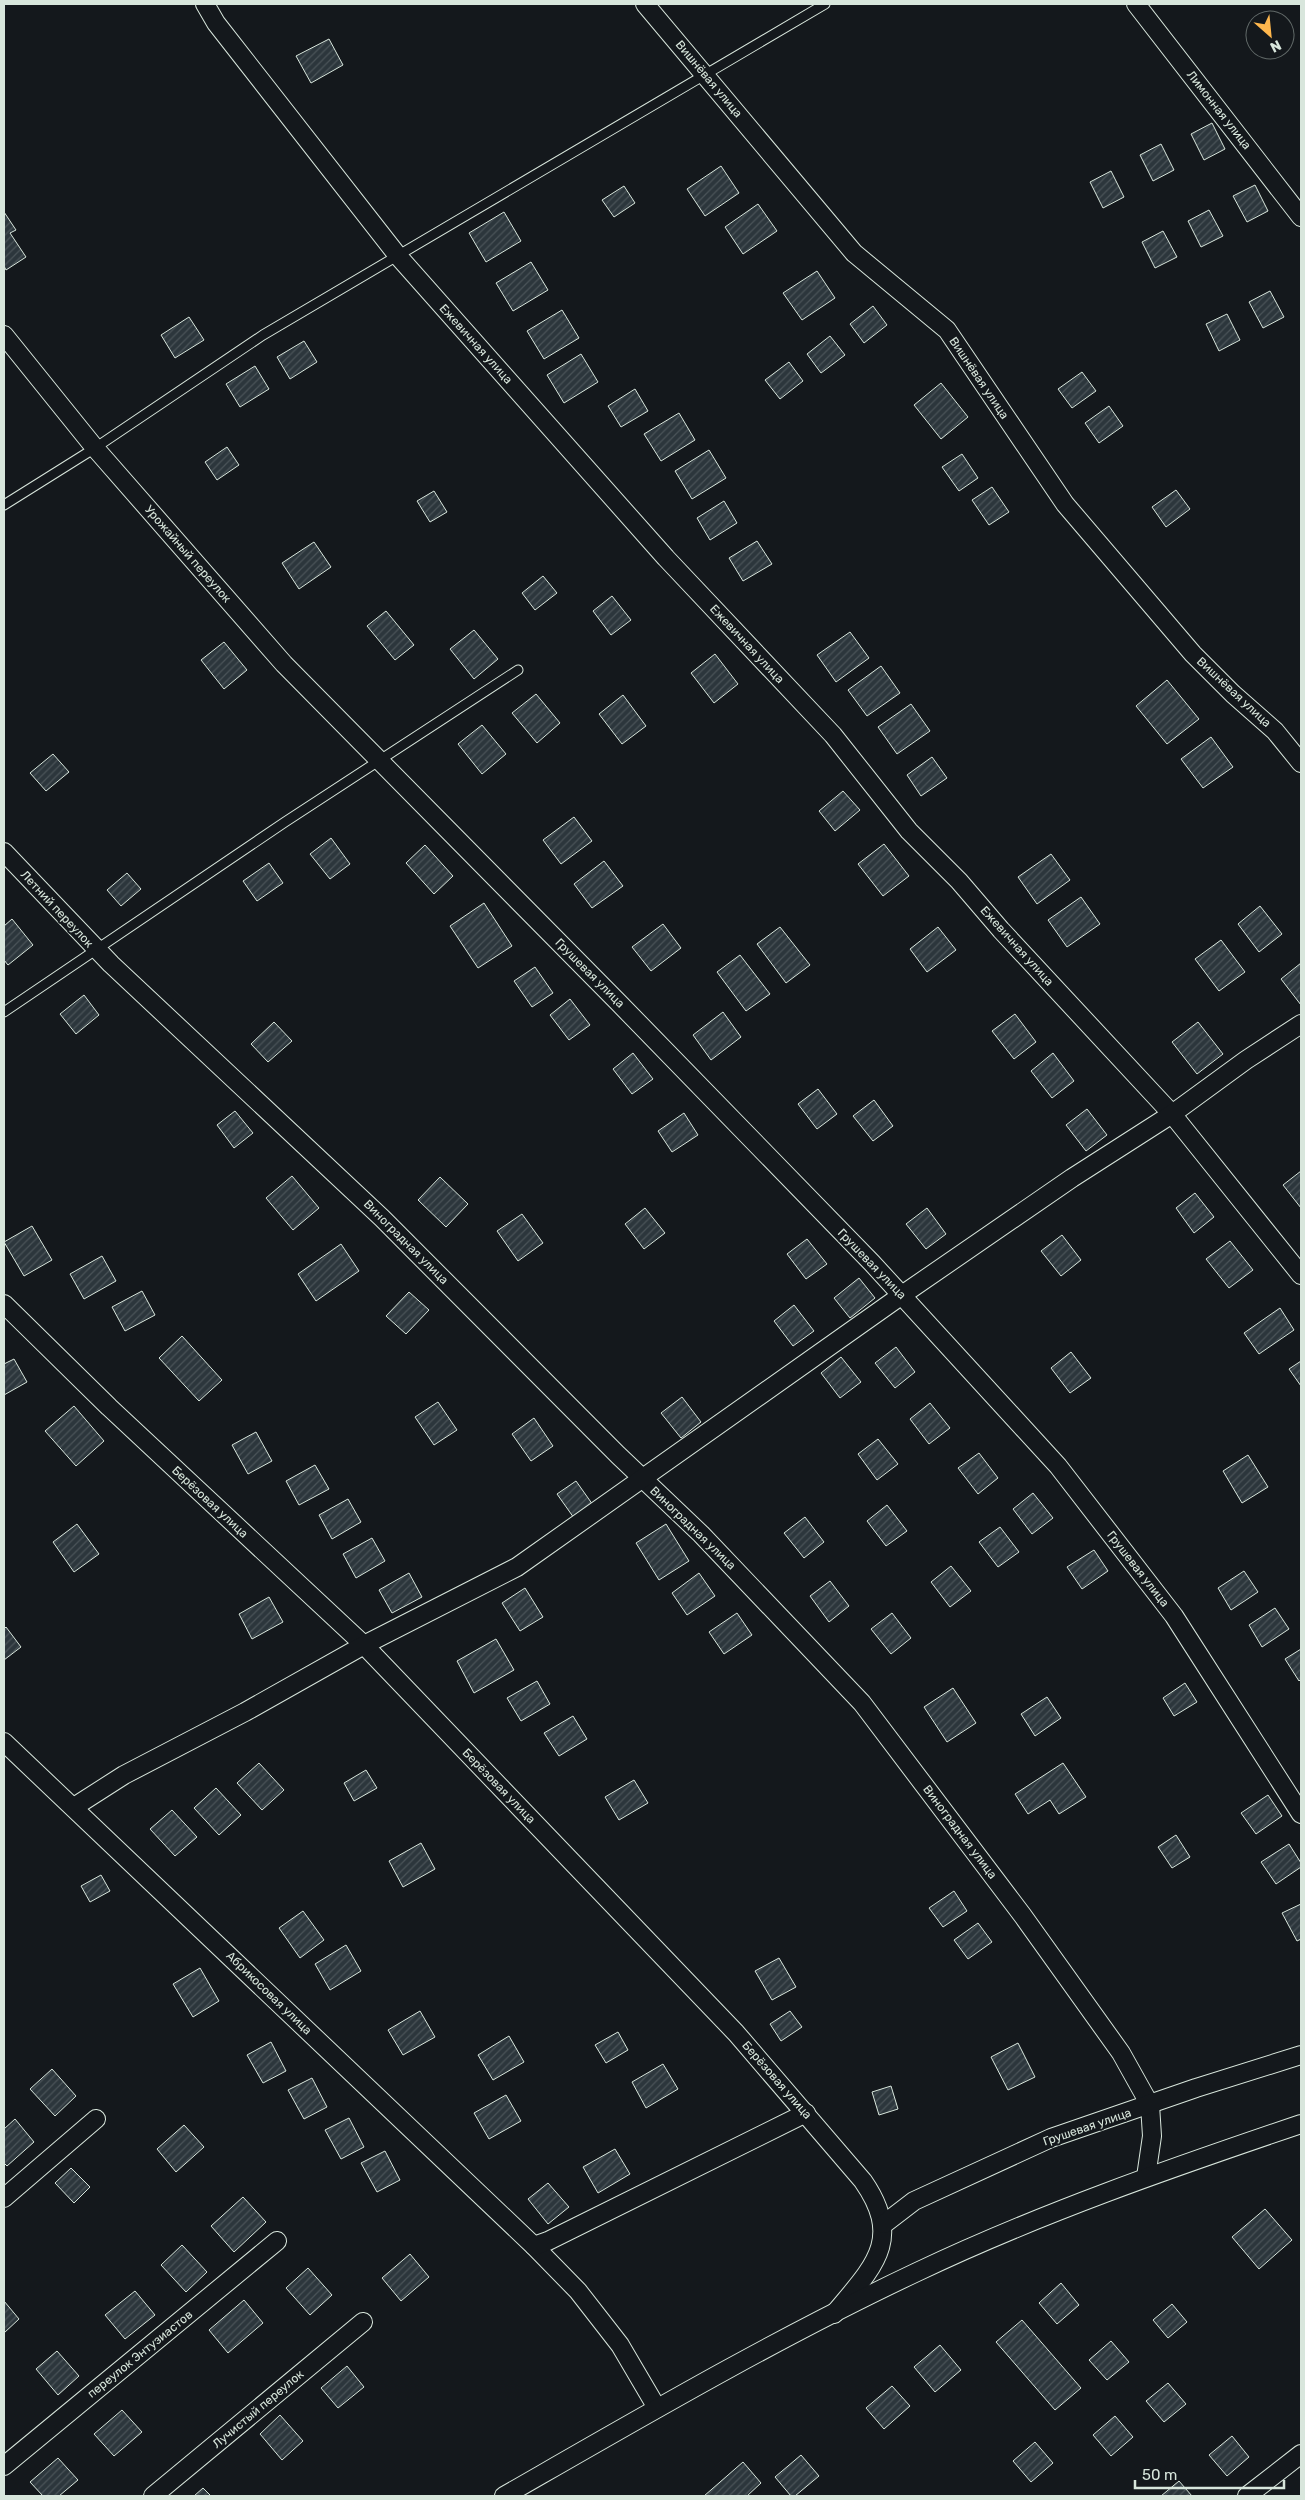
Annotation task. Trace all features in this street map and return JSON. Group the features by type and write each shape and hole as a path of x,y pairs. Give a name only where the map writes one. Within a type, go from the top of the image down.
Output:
{"street":[{"name":"Ежевичная улица","path":"205,4 216,23 398,256 666,558 833,736 909,830 959,881 1001,930 1172,1114 1301,1275"},
{"name":"Вишнёвая улица","path":"645,4 854,253 947,330 1065,504 1193,654 1233,694 1276,731 1301,763"},
{"name":"Лимонная улица","path":"1136,4 1301,217"},
{"name":"Урожайный переулок","path":"4,335 95,448 284,664 382,762"},
{"name":"Грушевая улица","path":"382,762 902,1295 1058,1466 1174,1616 1301,1814"},
{"name":"Летний переулок","path":"4,852 110,964"},
{"name":"Виноградная улица","path":"110,964 382,1218 642,1478 701,1534 862,1703 1023,1916 1121,2053 1150,2105 1152,2136 1146,2177"},
{"path":"74,1807 124,1775 245,1712 364,1645 517,1567 902,1295 1072,1178 1172,1114 1246,1060 1301,1024"},
{"name":"Берёзовая улица","path":"4,1304 138,1434 364,1645 736,2033 806,2113 874,2197 884,2224"},
{"name":"Абрикосовая улица","path":"4,1742 534,2246 578,2291 620,2345 657,2408"},
{"name":"Грушевая улица","path":"884,2224 914,2201 1051,2138 1196,2088 1301,2055"},
{"path":"534,2246 548,2241 806,2113"},
{"path":"4,2198 96,2119"},
{"path":"504,2496 657,2408 916,2272 991,2239 1146,2177 1301,2124"},
{"path":"834,2314 871,2270 882,2242 884,2224"},
{"name":"переулок Энтузиастов","path":"4,2466 277,2242"},
{"name":"Лучистый переулок","path":"153,2496 363,2322"},
{"path":"1247,2496 1301,2454"}],"lane":[{"path":"4,505 95,448 263,335 825,4"},
{"path":"4,1012 518,670"}],"building":[{"path":"329,39 343,65 311,83 296,56"},
{"path":"1212,123 1225,149 1204,160 1191,134"},
{"path":"1161,144 1174,170 1153,181 1140,155"},
{"path":"721,166 739,193 705,216 687,189"},
{"path":"1111,171 1124,197 1103,208 1090,182"},
{"path":"1255,185 1268,211 1247,222 1233,196"},
{"path":"624,186 635,203 614,217 602,200"},
{"path":"758,204 777,231 743,254 725,227"},
{"path":"1209,210 1223,236 1201,247 1188,221"},
{"path":"4,212 16,230 10,233 26,257 6,270 4,266"},
{"path":"504,212 521,241 486,262 469,233"},
{"path":"1163,231 1177,257 1155,268 1142,242"},
{"path":"531,262 548,290 513,311 496,283"},
{"path":"817,271 835,298 802,320 783,293"},
{"path":"1270,291 1284,317 1263,328 1249,302"},
{"path":"873,306 887,325 864,343 850,324"},
{"path":"562,310 579,338 544,359 527,331"},
{"path":"1227,314 1240,340 1219,351 1206,324"},
{"path":"189,317 204,340 175,358 161,335"},
{"path":"830,336 845,355 821,373 807,354"},
{"path":"304,341 317,362 290,379 277,357"},
{"path":"581,354 598,382 564,403 547,375"},
{"path":"789,362 803,381 780,399 765,380"},
{"path":"255,366 269,389 240,407 226,384"},
{"path":"1082,372 1096,391 1072,408 1058,389"},
{"path":"941,383 968,417 941,439 914,405"},
{"path":"635,389 648,411 621,427 608,406"},
{"path":"1109,406 1123,426 1099,443 1085,423"},
{"path":"679,413 695,440 661,461 644,434"},
{"path":"227,447 239,465 217,480 205,462"},
{"path":"709,450 726,478 692,499 675,471"},
{"path":"962,454 978,478 959,491 942,467"},
{"path":"992,487 1009,512 989,525 972,500"},
{"path":"1176,490 1190,509 1166,527 1152,507"},
{"path":"434,491 447,512 430,522 417,501"},
{"path":"724,501 737,523 710,540 697,518"},
{"path":"757,541 772,564 743,581 729,558"},
{"path":"314,542 331,567 299,589 282,563"},
{"path":"543,576 557,593 535,610 522,593"},
{"path":"612,596 631,620 611,635 593,611"},
{"path":"386,611 414,645 395,660 367,626"},
{"path":"474,630 498,659 474,679 450,649"},
{"path":"850,632 869,658 836,682 817,655"},
{"path":"224,642 247,670 224,689 201,660"},
{"path":"715,654 738,684 714,703 691,673"},
{"path":"881,666 900,693 867,716 848,690"},
{"path":"1167,680 1199,719 1167,744 1136,706"},
{"path":"536,694 560,723 537,743 512,713"},
{"path":"623,695 646,726 622,744 599,714"},
{"path":"911,704 930,731 897,754 878,727"},
{"path":"482,725 506,754 482,774 458,744"},
{"path":"1211,737 1233,767 1203,788 1181,759"},
{"path":"53,754 69,772 46,791 30,773"},
{"path":"932,757 947,778 921,796 907,775"},
{"path":"843,791 860,810 835,831 819,811"},
{"path":"574,817 592,841 561,864 543,840"},
{"path":"331,838 350,864 330,879 310,854"},
{"path":"884,844 909,876 883,896 858,864"},
{"path":"425,845 453,876 434,894 406,863"},
{"path":"1051,854 1070,880 1037,904 1018,877"},
{"path":"604,861 623,886 592,908 574,884"},
{"path":"269,863 283,883 257,901 243,881"},
{"path":"127,873 141,889 121,906 107,890"},
{"path":"1081,897 1100,924 1067,947 1048,920"},
{"path":"484,903 512,946 478,968 450,926"},
{"path":"1260,906 1282,934 1259,952 1238,924"},
{"path":"12,919 33,945 8,965 4,960 4,926"},
{"path":"663,924 681,948 651,971 632,947"},
{"path":"780,927 810,965 786,983 757,944"},
{"path":"938,927 956,950 927,972 910,949"},
{"path":"1221,940 1245,972 1219,991 1195,959"},
{"path":"740,955 770,994 746,1011 717,972"},
{"path":"1301,963 1301,1005 1281,979"},
{"path":"535,967 553,993 532,1007 514,981"},
{"path":"84,995 99,1015 76,1034 60,1014"},
{"path":"570,999 590,1025 569,1040 550,1015"},
{"path":"723,1012 741,1037 711,1060 693,1035"},
{"path":"1015,1014 1036,1042 1014,1059 992,1031"},
{"path":"274,1022 292,1041 268,1062 251,1044"},
{"path":"1198,1022 1223,1054 1197,1074 1172,1042"},
{"path":"633,1053 653,1079 632,1094 613,1069"},
{"path":"1053,1053 1074,1081 1052,1098 1031,1071"},
{"path":"818,1089 837,1114 817,1129 798,1104"},
{"path":"874,1100 893,1126 873,1141 853,1116"},
{"path":"1087,1109 1107,1135 1086,1151 1066,1125"},
{"path":"235,1111 253,1133 234,1148 217,1125"},
{"path":"684,1113 698,1135 672,1152 658,1131"},
{"path":"1301,1171 1301,1208 1283,1185"},
{"path":"292,1176 319,1208 293,1230 266,1198"},
{"path":"440,1177 468,1204 446,1227 418,1200"},
{"path":"1195,1193 1214,1217 1194,1233 1176,1208"},
{"path":"645,1208 665,1233 644,1249 625,1224"},
{"path":"927,1208 946,1234 926,1249 906,1224"},
{"path":"522,1214 543,1243 518,1261 497,1231"},
{"path":"32,1226 52,1260 24,1276 4,1242"},
{"path":"1062,1235 1081,1260 1061,1276 1041,1251"},
{"path":"807,1239 827,1264 806,1279 787,1254"},
{"path":"1230,1241 1253,1270 1229,1288 1206,1259"},
{"path":"341,1244 359,1271 316,1301 298,1274"},
{"path":"102,1256 116,1281 84,1299 70,1274"},
{"path":"859,1278 875,1298 850,1318 834,1298"},
{"path":"142,1291 155,1315 125,1331 112,1307"},
{"path":"409,1292 429,1310 406,1334 386,1316"},
{"path":"794,1305 814,1331 793,1346 774,1321"},
{"path":"1280,1308 1294,1330 1259,1354 1244,1333"},
{"path":"182,1336 222,1380 199,1401 159,1358"},
{"path":"896,1347 915,1372 895,1388 875,1363"},
{"path":"1071,1352 1091,1378 1070,1393 1051,1368"},
{"path":"841,1357 861,1382 840,1398 821,1373"},
{"path":"14,1359 27,1382 4,1395 4,1364"},
{"path":"1301,1361 1301,1386 1289,1369"},
{"path":"682,1397 701,1422 681,1438 661,1413"},
{"path":"438,1402 457,1430 434,1445 415,1417"},
{"path":"930,1403 950,1428 929,1444 910,1419"},
{"path":"74,1406 104,1441 76,1466 45,1431"},
{"path":"534,1418 553,1446 531,1461 512,1434"},
{"path":"256,1432 272,1461 248,1474 232,1445"},
{"path":"878,1439 898,1464 877,1480 858,1454"},
{"path":"979,1453 998,1478 978,1494 958,1468"},
{"path":"1248,1455 1268,1487 1242,1503 1223,1471"},
{"path":"315,1465 329,1489 299,1505 286,1481"},
{"path":"576,1481 593,1505 574,1518 557,1494"},
{"path":"1033,1493 1053,1518 1032,1534 1013,1509"},
{"path":"348,1499 361,1522 332,1539 319,1515"},
{"path":"887,1505 907,1531 886,1546 867,1521"},
{"path":"805,1517 824,1542 804,1558 784,1533"},
{"path":"77,1524 99,1554 74,1572 53,1542"},
{"path":"666,1524 689,1561 659,1580 636,1543"},
{"path":"1000,1527 1019,1552 998,1567 979,1542"},
{"path":"372,1538 385,1561 356,1578 343,1554"},
{"path":"1094,1550 1108,1571 1082,1589 1067,1567"},
{"path":"951,1566 971,1591 950,1607 931,1582"},
{"path":"1244,1571 1258,1592 1231,1610 1218,1588"},
{"path":"409,1573 422,1597 392,1613 379,1590"},
{"path":"699,1573 715,1596 687,1615 672,1593"},
{"path":"830,1581 849,1606 829,1622 810,1596"},
{"path":"525,1588 543,1617 520,1631 502,1603"},
{"path":"269,1597 283,1622 252,1639 239,1614"},
{"path":"1275,1608 1289,1629 1262,1647 1249,1625"},
{"path":"737,1613 752,1635 724,1654 709,1632"},
{"path":"892,1613 911,1638 891,1654 871,1629"},
{"path":"6,1627 21,1647 4,1660 4,1629"},
{"path":"496,1639 514,1670 474,1693 457,1661"},
{"path":"1301,1649 1301,1679 1299,1681 1285,1659"},
{"path":"537,1681 550,1704 521,1721 507,1698"},
{"path":"1185,1683 1197,1702 1174,1716 1163,1698"},
{"path":"953,1688 976,1723 947,1742 924,1707"},
{"path":"1047,1697 1061,1718 1035,1736 1021,1714"},
{"path":"573,1716 587,1739 559,1756 544,1733"},
{"path":"259,1763 284,1790 262,1810 237,1783"},
{"path":"1063,1763 1086,1797 1059,1814 1050,1800 1028,1814 1015,1794"},
{"path":"366,1770 377,1788 354,1801 344,1783"},
{"path":"634,1780 648,1803 619,1820 605,1797"},
{"path":"216,1788 241,1815 219,1835 194,1808"},
{"path":"1268,1795 1282,1816 1256,1834 1241,1813"},
{"path":"172,1810 197,1837 175,1856 150,1829"},
{"path":"1176,1835 1190,1857 1172,1868 1158,1847"},
{"path":"421,1843 435,1869 403,1887 389,1861"},
{"path":"1289,1844 1301,1863 1301,1867 1276,1884 1261,1862"},
{"path":"101,1875 110,1891 90,1902 81,1886"},
{"path":"954,1891 967,1911 943,1927 929,1908"},
{"path":"1301,1904 1301,1939 1297,1941 1282,1913"},
{"path":"303,1911 324,1940 300,1958 279,1928"},
{"path":"978,1923 992,1942 968,1959 954,1940"},
{"path":"346,1945 361,1971 330,1990 315,1964"},
{"path":"779,1958 796,1987 772,2000 755,1971"},
{"path":"200,1968 219,2001 193,2017 173,1984"},
{"path":"420,2011 435,2037 403,2055 388,2030"},
{"path":"790,2011 802,2027 781,2041 770,2024"},
{"path":"618,2032 628,2050 606,2063 595,2045"},
{"path":"509,2036 524,2062 493,2080 478,2055"},
{"path":"271,2042 286,2071 263,2083 247,2055"},
{"path":"1018,2043 1035,2077 1008,2090 991,2057"},
{"path":"663,2064 678,2089 646,2108 632,2082"},
{"path":"52,2069 76,2096 55,2116 30,2089"},
{"path":"312,2078 327,2107 304,2119 288,2090"},
{"path":"891,2086 898,2109 879,2115 872,2092"},
{"path":"506,2095 521,2121 489,2139 474,2113"},
{"path":"349,2118 364,2147 341,2159 325,2130"},
{"path":"15,2119 34,2142 7,2166 4,2163 4,2129"},
{"path":"184,2125 204,2147 176,2172 157,2149"},
{"path":"615,2149 630,2174 598,2193 583,2167"},
{"path":"385,2151 400,2180 377,2192 361,2163"},
{"path":"71,2168 90,2187 74,2203 55,2183"},
{"path":"548,2183 569,2207 548,2224 528,2199"},
{"path":"243,2197 266,2222 234,2252 211,2226"},
{"path":"1265,2209 1292,2240 1259,2269 1232,2237"},
{"path":"182,2245 207,2272 186,2292 161,2265"},
{"path":"410,2254 429,2277 401,2301 382,2278"},
{"path":"308,2268 332,2295 310,2315 286,2288"},
{"path":"1061,2283 1079,2305 1057,2324 1039,2303"},
{"path":"135,2291 155,2315 125,2339 105,2315"},
{"path":"244,2300 263,2323 228,2353 209,2330"},
{"path":"4,2301 19,2319 4,2333"},
{"path":"1172,2304 1187,2322 1168,2338 1153,2320"},
{"path":"1022,2320 1081,2388 1055,2410 996,2342"},
{"path":"1111,2341 1129,2362 1107,2380 1089,2360"},
{"path":"940,2345 961,2370 935,2392 914,2367"},
{"path":"57,2351 79,2376 58,2395 36,2369"},
{"path":"347,2366 364,2387 338,2408 321,2388"},
{"path":"1168,2383 1186,2404 1164,2422 1146,2401"},
{"path":"892,2386 910,2406 884,2429 866,2408"},
{"path":"122,2410 142,2432 114,2456 94,2434"},
{"path":"280,2415 303,2441 282,2460 260,2434"},
{"path":"1115,2416 1133,2437 1111,2456 1093,2435"},
{"path":"1232,2436 1249,2457 1227,2476 1209,2455"},
{"path":"1035,2442 1053,2463 1031,2482 1013,2461"},
{"path":"801,2455 819,2476 795,2496 791,2496 775,2477"},
{"path":"58,2458 78,2480 59,2496 43,2496 30,2482"},
{"path":"743,2462 761,2483 747,2496 704,2496"},
{"path":"1179,2481 1192,2496 1161,2496"},
{"path":"203,2488 211,2496 194,2496"}]}
